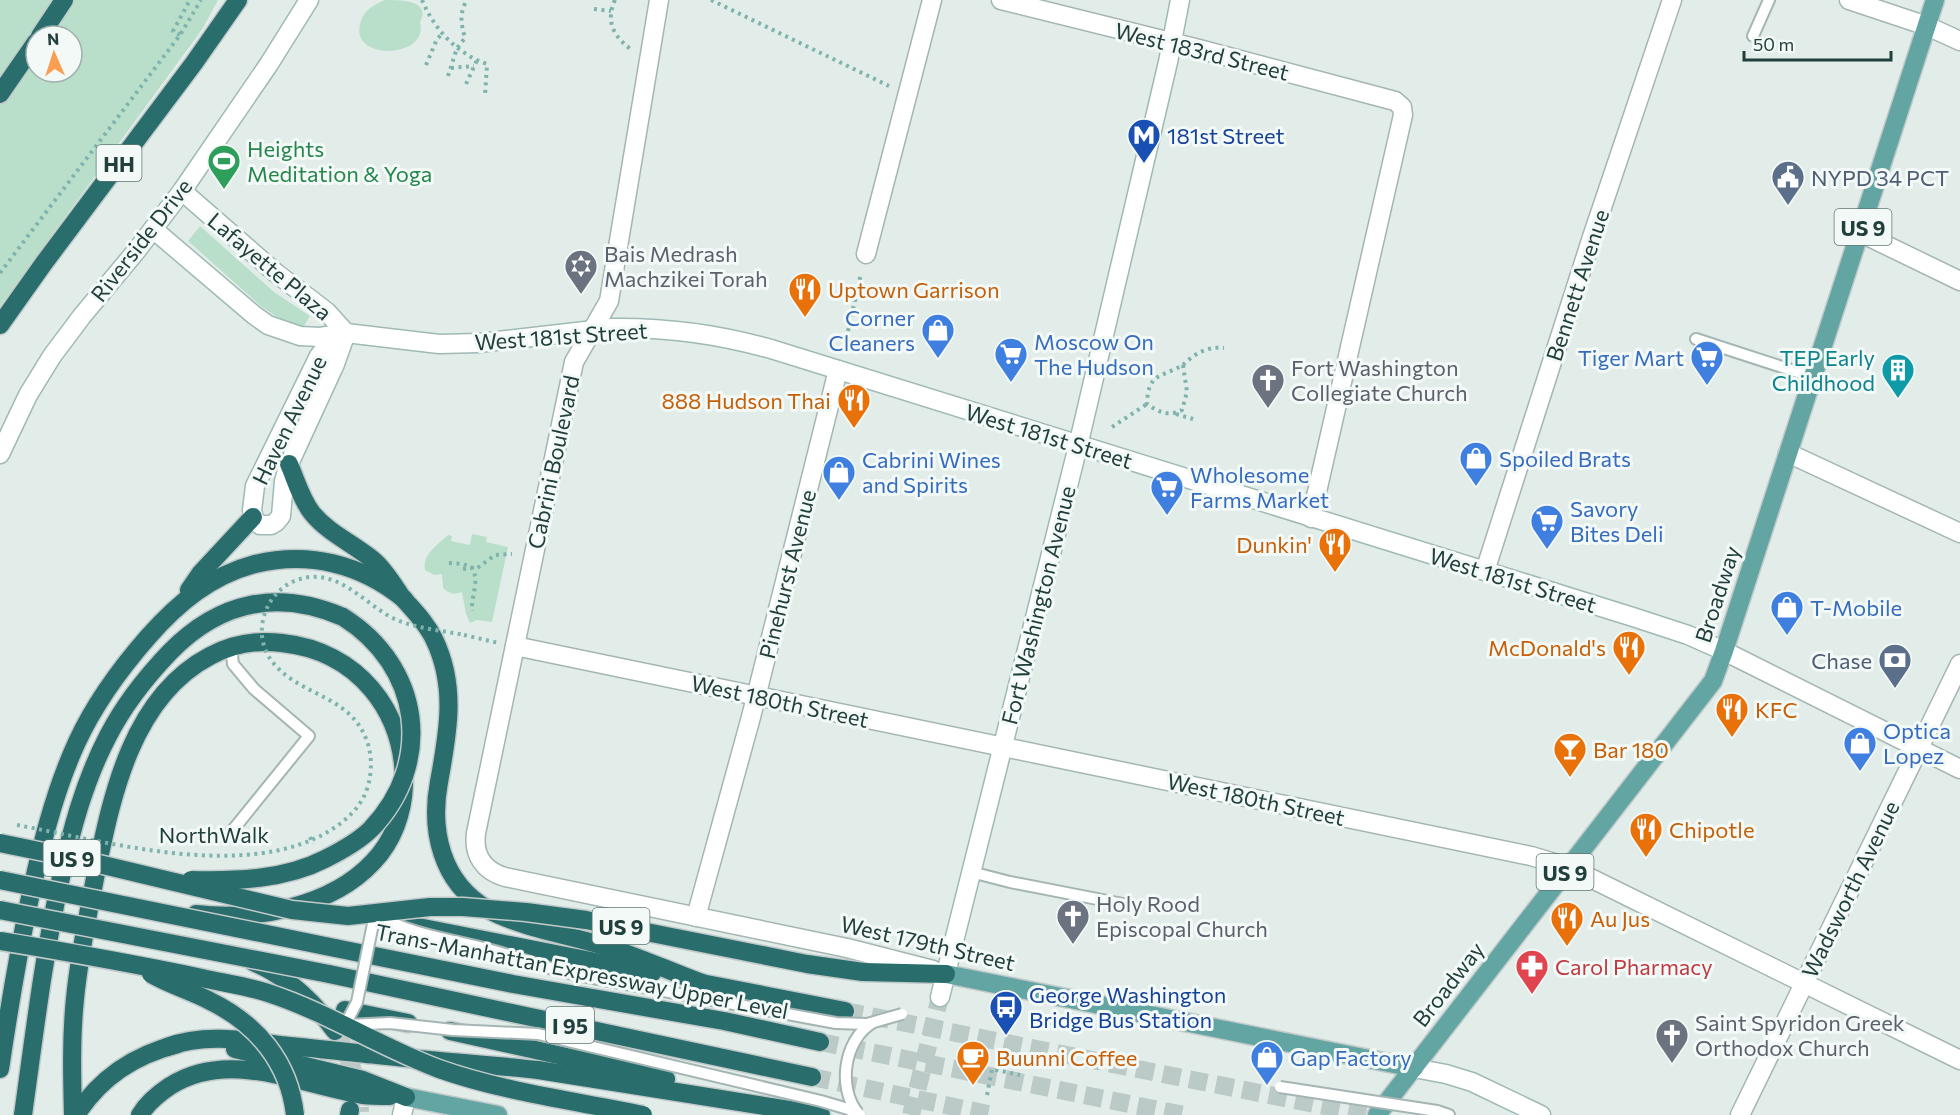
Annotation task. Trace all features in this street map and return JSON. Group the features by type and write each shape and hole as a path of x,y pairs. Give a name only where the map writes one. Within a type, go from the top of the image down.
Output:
{"highway":[{"path":"48,24 64,0"},
{"name":"HH","path":"0,325 200,56 238,0"},
{"path":"0,94 24,59"},
{"path":"289,464 312,512 322,523 375,561 422,619 434,639 447,680 449,722 438,785 435,822 442,856 458,883 478,903 501,915 608,947 702,983"},
{"path":"0,1069 38,862 49,818 70,758 107,688 132,655 174,609 200,574 253,517"},
{"path":"174,609 198,589 224,575 262,563 286,560 316,560 339,564 362,572 384,584 404,599"},
{"path":"23,1115 45,954 65,856 85,788 108,736 139,688 164,658 188,635 218,615 232,609 264,602 298,603 329,611 360,627 384,652 394,669 408,707 411,725 409,761 399,789 369,830 340,851 313,865 266,877 208,880 144,875"},
{"path":"0,875 135,903 184,913 219,915 260,913 304,903 338,888 363,871 384,848 398,820 404,789 400,746 394,727 385,707 362,678 339,661 321,652 300,646 268,642 231,647 202,661 172,685 142,726 120,772 105,830 78,970 73,1025 75,1115"},
{"path":"0,844 845,1011"},
{"name":"US 9","path":"0,844 65,856 292,910 348,916 370,916 430,907 526,912 586,920 807,964 863,972 946,974"},
{"name":"Trans-Manhattan Expressway Upper Level","path":"0,880 513,984 724,1021 820,1042"},
{"path":"0,906 213,948 262,966 298,990 322,1014 342,1022"},
{"name":"I 95","path":"0,910 329,974 812,1077"},
{"path":"0,940 134,963 268,993 342,1022 396,1051 457,1074 508,1088 643,1115"},
{"name":"I 95","path":"0,940 342,1022 503,1042 821,1115"},
{"path":"134,963 168,983 220,1006 256,1032 269,1046 283,1070 291,1091 295,1115"},
{"path":"75,1115 97,1088 122,1067 167,1047 202,1040 241,1040 380,1056 493,1065 821,1115"},
{"path":"167,1047 192,1043 228,1047 363,1080 406,1096"},
{"path":"140,1115 152,1099 175,1083 197,1074 220,1070 256,1071 364,1095 406,1096"}],"main road":[{"name":"Broadway","path":"1377,1115 1713,681 1861,233 1935,0"},
{"name":"West 179th Street","path":"946,974 1414,1068"},
{"path":"406,1096 424,1108 498,1115"}],"street":[{"name":"Riverside Drive","path":"0,453 24,402 52,356 182,191 269,64 309,0"},
{"name":"Cabrini Boulevard","path":"480,860 476,850 476,833 574,362 609,302 659,0"},
{"path":"866,254 932,0"},
{"name":"West 183rd Street","path":"1001,0 1395,101 1402,107 1403,115 1311,518"},
{"name":"Fort Washington Avenue","path":"940,997 1078,446 1180,0"},
{"name":"Bennett Avenue","path":"1485,572 1588,249 1671,0"},
{"path":"1849,0 1927,26 1960,41"},
{"name":"Lafayette Plaza","path":"182,191 276,273 327,312 346,333"},
{"name":"Lafayette Plaza","path":"153,229 268,325 289,333 306,336 346,333"},
{"path":"1861,233 1960,281"},
{"name":"West 181st Street","path":"346,333 412,342 453,344 591,330 648,328 705,334 753,344 1688,635 1960,769"},
{"name":"Haven Avenue","path":"346,333 335,364 289,464 279,519 271,525 258,524 253,517 252,504 255,486 313,366 324,348 346,333"},
{"name":"Pinehurst Avenue","path":"696,917 756,696 838,370"},
{"path":"1788,453 1960,533"},
{"name":"West 180th Street","path":"515,646 1531,856 1568,867 1960,1060"},
{"name":"Wadsworth Avenue","path":"1740,1115 1960,664"},
{"name":"West 179th Street","path":"480,860 492,872 505,877 846,948 946,974"},
{"name":"West 179th Street","path":"1414,1068 1472,1082 1541,1115"},
{"path":"402,1115 406,1096"}],"lane":[{"path":"1753,36 1769,0"},
{"path":"1696,339 1813,376"},
{"path":"228,836 309,736 254,689 233,664 231,647"},
{"path":"971,872 1123,904"},
{"path":"342,1022 357,1002 370,916 406,930 492,950 560,972 836,1023 875,1022 902,1014"},
{"path":"342,1022 390,1023 453,1030 538,1034 821,1101 860,1115"},
{"path":"860,1115 849,1095 846,1080 848,1062 852,1046 858,1036 875,1022"},
{"path":"1280,1087 1422,1108 1449,1115"}],"path":[{"path":"180,35 173,31 190,0"},
{"path":"0,273 180,35 201,0"},
{"path":"422,0 442,34 458,48 487,64 485,96"},
{"path":"448,76 458,48 465,38 461,19 466,0"},
{"path":"615,0 610,19 620,41 633,50"},
{"path":"711,0 889,86"},
{"path":"594,9 611,10"},
{"path":"426,65 437,39 442,34"},
{"path":"466,84 477,60"},
{"path":"450,68 474,66"},
{"path":"848,331 861,273"},
{"path":"1147,404 1147,392 1154,378 1183,365 1203,350 1224,348"},
{"path":"1176,414 1182,410 1186,392 1183,365"},
{"path":"1147,404 1158,411 1193,419"},
{"path":"1112,427 1147,404"},
{"path":"463,569 476,569 495,555 512,554"},
{"path":"449,563 463,564 472,568 476,574 471,599 472,610"},
{"name":"NorthWalk","path":"13,825 140,849 174,853 260,854 309,840 344,821 365,795 370,779 370,756 365,736 349,713 276,667 268,656 264,644 262,625 265,612 274,595 287,584 299,579 318,577 330,579 344,585 402,622 515,646"},
{"path":"987,1095 992,1069 1020,1075"}],"green space":[{"path":"0,0 218,0 203,28 0,306"},
{"path":"385,0 407,1 419,6 422,10 420,35 413,44 389,51 365,44 360,34 362,17 370,8"},
{"path":"200,226 274,292 310,316 300,332 262,307 188,241"},
{"path":"472,534 487,537 486,542 508,547 492,622 477,620 470,623 462,592 454,594 448,592 443,588 442,574 434,575 425,570 428,555 448,535 452,536 451,541 470,545"}],"tunnel":[{"path":"911,1115 940,997"},
{"path":"845,1011 1370,1115"},
{"path":"335,1031 353,1070 360,1112"},
{"path":"820,1042 1184,1115"},
{"path":"812,1077 993,1115"}],"place":[{"name":"181st Street","path":"1144,164"},
{"name":"Heights Meditation & Yoga","path":"224,190"},
{"name":"NYPD 34 PCT","path":"1788,206"},
{"name":"Bais Medrash Machzikei Torah","path":"581,295"},
{"name":"Uptown Garrison","path":"805,318"},
{"name":"Corner Cleaners","path":"938,359"},
{"name":"Moscow On The Hudson","path":"1011,383"},
{"name":"Tiger Mart","path":"1707,386"},
{"name":"TEP Early Childhood","path":"1898,399"},
{"name":"Fort Washington Collegiate Church","path":"1268,409"},
{"name":"888 Hudson Thai","path":"854,429"},
{"name":"Spoiled Brats","path":"1476,487"},
{"name":"Cabrini Wines and Spirits","path":"839,501"},
{"name":"Wholesome Farms Market","path":"1167,516"},
{"name":"Savory Bites Deli","path":"1547,550"},
{"name":"Dunkin'","path":"1335,573"},
{"name":"T-Mobile","path":"1787,636"},
{"name":"McDonald's","path":"1629,676"},
{"name":"Chase","path":"1895,689"},
{"name":"KFC","path":"1732,738"},
{"name":"Optica Lopez","path":"1860,772"},
{"name":"Bar 180","path":"1570,778"},
{"name":"Chipotle","path":"1646,858"},
{"name":"Holy Rood Episcopal Church","path":"1073,945"},
{"name":"Au Jus","path":"1567,947"},
{"name":"Carol Pharmacy","path":"1532,995"},
{"name":"George Washington Bridge Bus Station","path":"1006,1036"},
{"name":"Saint Spyridon Greek Orthodox Church","path":"1672,1064"},
{"name":"Buunni Coffee","path":"973,1086"},
{"name":"Gap Factory","path":"1267,1086"}]}
